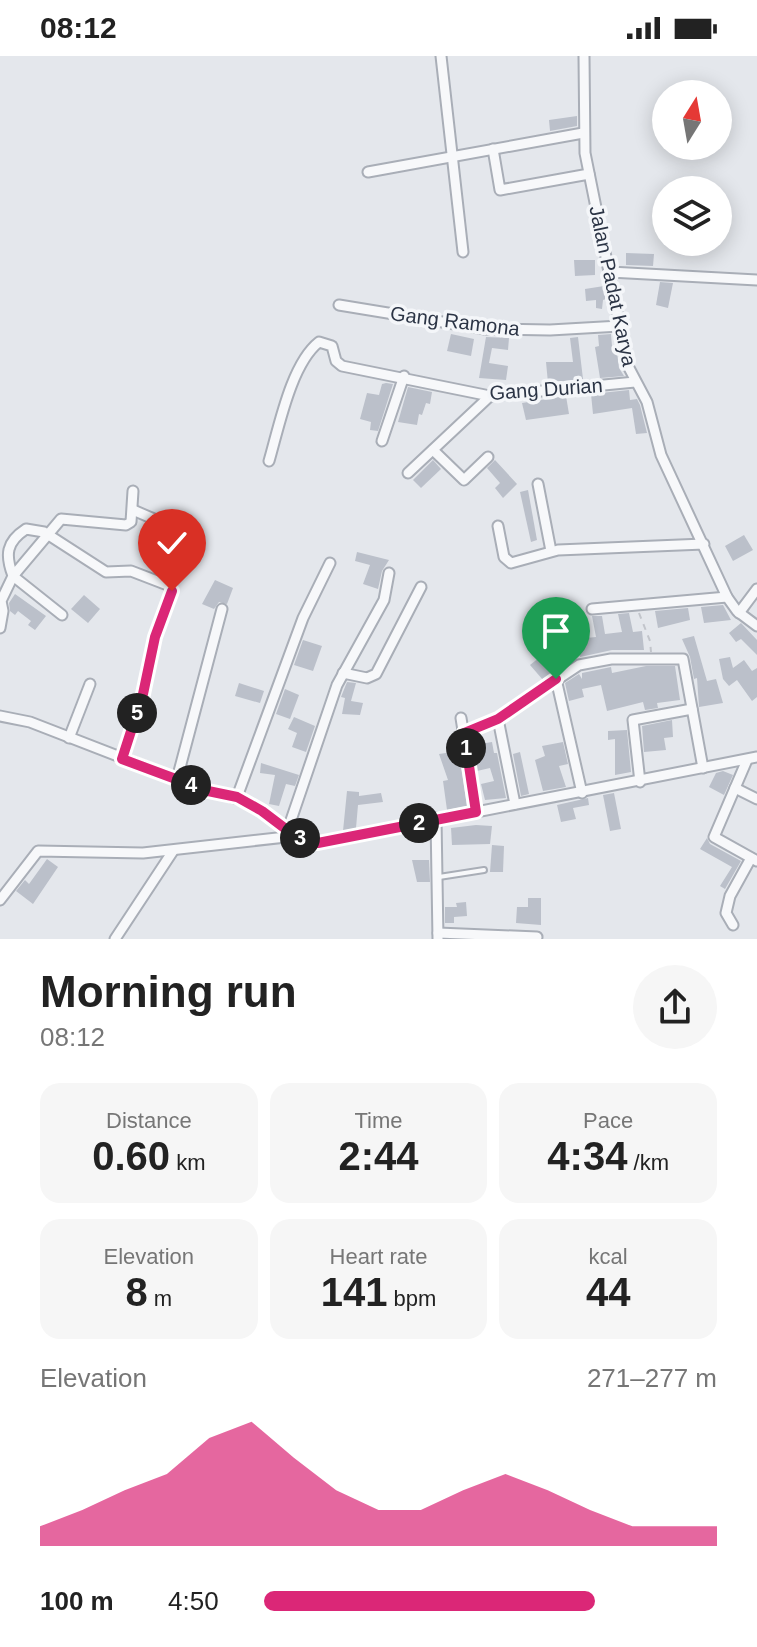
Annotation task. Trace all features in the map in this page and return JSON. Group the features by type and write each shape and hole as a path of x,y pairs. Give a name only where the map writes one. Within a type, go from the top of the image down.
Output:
{"street":[{"path":"441,56 463,252"},
{"name":"Jalan Padat Karya","path":"584,56 583,133 628,366 647,402 661,455 727,597 739,613 757,626"},
{"path":"368,172 583,133"},
{"path":"493,149 500,190 589,174"},
{"path":"610,272 757,280"},
{"name":"Gang Ramona","path":"339,305 485,329 550,330 620,326"},
{"name":"Gang Durian","path":"269,461 295,379 311,348 319,342 328,344 334,350 337,362 490,396 635,382"},
{"path":"382,441 404,376"},
{"path":"408,473 490,396"},
{"path":"433,450 464,480 488,457"},
{"path":"538,484 551,551"},
{"path":"0,621 1,601 13,576 61,519 126,525 131,522 133,491"},
{"path":"133,510 189,534"},
{"path":"498,526 507,562 551,551 704,544"},
{"path":"62,615 13,576 6,558 16,536 34,529 106,572 131,571 170,586 172,591 155,637 143,694 122,759"},
{"path":"237,797 297,632 330,563"},
{"path":"292,832 343,673 384,600 389,573"},
{"path":"343,673 367,678 376,674 421,587"},
{"path":"739,613 757,589"},
{"path":"592,609 727,597"},
{"path":"177,779 222,609"},
{"path":"464,733 498,719 579,665 651,657 680,658 686,661 703,768"},
{"path":"556,679 582,793"},
{"path":"69,738 90,684"},
{"path":"640,782 633,720 692,709"},
{"path":"0,716 30,722 177,779 237,797 292,832 318,843 752,759"},
{"path":"461,718 476,812"},
{"path":"498,719 515,804"},
{"path":"733,925 728,919 727,905 754,860 714,837 735,788 752,759"},
{"path":"735,788 757,799"},
{"path":"436,818 438,936 537,937"},
{"path":"0,900 38,851 118,854 173,851 292,832"},
{"path":"115,939 173,851"}],"lane":[{"path":"437,877 484,870"}],"path":[{"path":"637,607 650,641 651,657"}],"building":[{"path":"577,116 577,126 550,131 549,120"},
{"path":"626,253 654,256 653,266 626,265"},
{"path":"574,260 595,260 595,275 575,276"},
{"path":"660,282 673,283 668,308 656,305"},
{"path":"604,286 606,299 603,300 602,309 596,308 596,300 586,301 585,289"},
{"path":"451,334 474,339 471,356 447,351"},
{"path":"611,334 612,346 616,345 619,368 624,376 600,378 595,347 599,346 598,335"},
{"path":"486,337 509,338 508,350 492,348 489,363 508,366 506,380 479,378"},
{"path":"578,337 583,379 548,383 546,362 573,362 570,338"},
{"path":"382,384 393,384 378,431 370,430 371,422 360,419 367,393 379,395"},
{"path":"408,387 432,392 430,404 426,403 422,415 419,414 417,425 398,422"},
{"path":"629,390 630,400 637,399 640,405 647,433 636,434 632,408 593,414 591,394"},
{"path":"566,396 569,414 526,420 522,403"},
{"path":"433,460 441,469 421,488 413,480"},
{"path":"495,460 517,484 503,498 495,488 500,483 487,468"},
{"path":"528,490 537,540 531,542 520,492"},
{"path":"744,535 753,550 733,561 725,546"},
{"path":"357,552 389,560 382,571 378,589 363,584 370,565 355,561"},
{"path":"215,580 233,588 227,604 219,602 214,609 202,604"},
{"path":"15,594 46,616 35,630 28,625 31,621 18,611 15,615 10,611 9,603"},
{"path":"84,595 100,609 88,623 71,609"},
{"path":"723,605 731,620 704,623 701,607"},
{"path":"688,608 690,620 658,628 655,611"},
{"path":"629,613 633,632 642,631 644,650 612,650 580,657 577,639 596,637 592,616 602,616 605,634 622,632 618,614"},
{"path":"741,623 757,640 757,655 741,639 736,642 729,633"},
{"path":"694,636 707,681 716,679 723,703 699,707 697,678 694,679 690,657 682,639"},
{"path":"303,640 322,646 313,671 294,665"},
{"path":"567,653 572,661 543,680 530,665 540,657 547,665"},
{"path":"730,657 733,668 744,660 752,671 757,668 757,697 752,701 737,680 729,686 723,679 719,659"},
{"path":"646,666 675,666 680,700 657,703 658,708 645,710 643,702 607,711 601,685 582,689 584,697 569,701 565,683 579,674 582,679 582,673 611,667 612,673"},
{"path":"347,682 356,683 351,701 363,703 360,715 342,714 345,698 341,697"},
{"path":"239,683 264,691 260,703 235,696"},
{"path":"285,689 299,695 290,719 276,714"},
{"path":"294,717 315,726 306,752 292,747 297,733 288,729"},
{"path":"672,720 673,737 664,738 666,750 644,752 642,726"},
{"path":"627,730 631,772 615,775 615,739 608,740 608,731"},
{"path":"492,742 506,798 485,800 481,784 494,781 490,768 477,771 475,757 482,755 480,744"},
{"path":"563,742 568,764 559,766 566,787 543,791 535,760 545,756 542,746"},
{"path":"459,751 467,806 447,810 443,781 448,780 439,754"},
{"path":"520,752 529,794 521,796 513,754"},
{"path":"261,763 299,775 295,786 286,784 279,806 269,804 275,775 260,773"},
{"path":"723,771 733,775 724,795 709,787 716,773"},
{"path":"347,791 359,792 359,796 381,793 383,802 358,805 356,828 343,831"},
{"path":"614,793 621,829 610,831 603,795"},
{"path":"588,798 589,805 573,808 576,819 561,822 557,805"},
{"path":"492,826 490,844 452,845 451,828"},
{"path":"707,838 710,844 741,861 725,889 720,886 732,867 700,849"},
{"path":"492,845 504,846 503,872 490,872"},
{"path":"47,859 58,867 33,904 16,891 25,880 29,884"},
{"path":"412,860 429,860 430,882 417,882"},
{"path":"528,898 541,898 541,925 516,923 517,907 528,907"},
{"path":"466,902 467,916 454,917 454,923 445,923 445,907 457,907 456,903"}],"route":[{"path":"172,591 155,637 143,694 122,759 208,791 237,797 295,836 318,843 476,812 464,733 498,719 556,679"}]}
